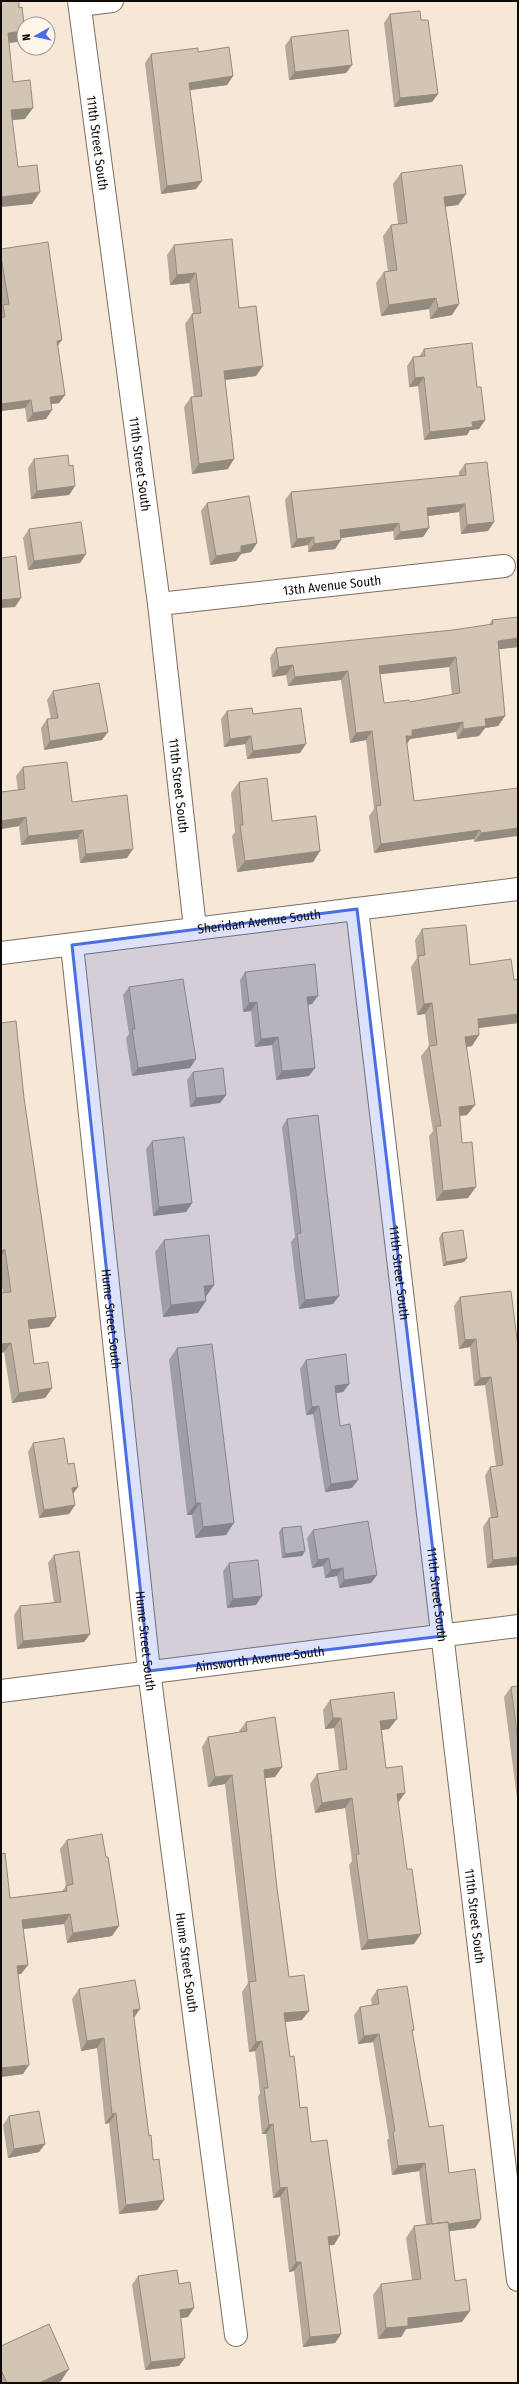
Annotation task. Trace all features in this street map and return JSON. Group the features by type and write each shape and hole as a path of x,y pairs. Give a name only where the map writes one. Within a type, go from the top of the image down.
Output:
{"street":[{"path":"80,3 112,1"},
{"name":"111th Street South","path":"80,3 159,604 195,928"},
{"name":"13th Avenue South","path":"159,604 504,566"},
{"name":"Sheridan Avenue South","path":"1,953 518,889"},
{"name":"111th Street South","path":"357,909 518,2280"},
{"name":"Hume Street South","path":"72,945 149,1671 236,2335"},
{"name":"Ainsworth Avenue South","path":"1,1691 149,1671 518,1626"}],"highlighted area":[{"path":"357,909 443,1636 149,1671 72,945"}],"building":[{"path":"1,1 19,1 19,8 22,7 23,16 16,16 16,32 8,33 13,82 30,80 33,108 11,110 18,167 37,165 40,192 1,197"},
{"path":"420,11 421,20 428,20 438,94 400,98 390,14"},
{"path":"348,30 352,65 295,72 291,37"},
{"path":"229,47 233,76 189,83 202,181 167,186 151,54 198,48 198,52"},
{"path":"462,165 466,194 444,197 459,304 438,308 436,298 389,305 384,272 397,270 391,225 407,223 401,173"},
{"path":"232,239 239,308 256,306 263,366 224,371 234,459 199,464 191,397 202,396 192,314 201,313 196,273 177,275 174,245"},
{"path":"48,242 62,340 57,341 65,395 50,397 52,410 33,413 31,400 1,404 1,318 5,317 3,305 9,304 1,249"},
{"path":"472,343 477,387 481,387 485,420 472,422 473,427 430,432 424,377 415,378 413,357 425,356 424,349"},
{"path":"68,455 69,466 73,465 75,486 37,491 34,459"},
{"path":"487,462 494,522 467,525 465,504 427,508 429,528 400,532 399,523 340,530 341,540 314,544 314,537 297,539 291,492 466,475 465,464"},
{"path":"249,496 257,543 241,546 241,552 216,556 207,503"},
{"path":"81,522 86,554 34,561 29,529"},
{"path":"16,556 21,598 1,600 1,558"},
{"path":"518,617 518,638 498,641 505,716 485,719 486,726 463,729 463,722 412,730 412,736 406,736 414,801 518,788 518,828 481,833 480,830 381,844 376,806 381,805 372,731 356,733 348,671 295,677 293,665 279,667 276,648 453,630 493,624 492,620","holes":["456,657 460,693 410,702 409,700 384,703 379,666"]},
{"path":"99,683 108,732 50,741 47,719 58,718 53,691"},
{"path":"252,708 253,714 301,708 306,744 253,751 251,736 230,739 227,711"},
{"path":"67,762 72,802 127,795 133,849 86,854 83,830 28,836 26,817 1,821 1,792 25,789 23,767"},
{"path":"267,778 272,821 316,816 320,851 245,861 240,825 243,825 239,782"},
{"path":"466,925 470,965 511,959 514,980 518,979 518,1014 478,1019 479,1035 465,1037 475,1105 459,1107 462,1143 472,1142 476,1187 443,1191 436,1126 441,1126 429,1046 437,1045 432,1003 424,1004 418,956 425,955 422,929"},
{"path":"315,964 318,996 307,997 315,1068 282,1071 278,1037 261,1039 257,1002 249,1003 245,972"},
{"path":"183,979 196,1059 138,1068 132,1029 135,1029 129,987"},
{"path":"16,1021 24,1098 56,1317 28,1320 34,1364 48,1362 52,1388 19,1393 11,1343 1,1344 1,1293 11,1292 5,1250 1,1250 1,1023"},
{"path":"223,1068 226,1095 196,1098 193,1072"},
{"path":"318,1115 339,1296 305,1300 297,1234 301,1233 287,1119"},
{"path":"184,1137 192,1203 159,1207 152,1141"},
{"path":"463,1230 467,1258 446,1262 442,1233"},
{"path":"209,1235 214,1285 204,1286 206,1301 171,1305 164,1240"},
{"path":"511,1291 518,1347 518,1557 493,1560 489,1518 498,1517 490,1467 503,1465 491,1377 480,1378 476,1339 465,1340 460,1297"},
{"path":"212,1344 234,1523 203,1527 200,1503 196,1503 177,1348"},
{"path":"346,1354 349,1384 335,1386 340,1426 350,1424 358,1480 331,1484 319,1406 312,1407 306,1360"},
{"path":"64,1438 68,1464 74,1463 78,1487 72,1488 75,1505 44,1510 33,1443"},
{"path":"368,1521 377,1575 344,1580 343,1568 331,1570 329,1558 318,1560 313,1530"},
{"path":"301,1526 305,1551 285,1554 282,1528"},
{"path":"79,1551 90,1634 23,1641 20,1606 61,1602 54,1555"},
{"path":"258,1560 262,1596 233,1599 229,1563"},
{"path":"518,1686 518,1742 511,1687"},
{"path":"394,1692 397,1719 380,1721 386,1768 402,1766 405,1793 397,1794 407,1869 412,1869 421,1934 368,1940 356,1855 359,1854 352,1798 322,1803 317,1774 347,1769 341,1718 333,1718 330,1700"},
{"path":"275,1717 282,1767 264,1770 277,1888 289,1977 304,1975 309,2011 284,2013 290,2057 294,2056 300,2108 307,2107 311,2142 327,2140 340,2235 328,2237 341,2334 310,2337 301,2262 296,2262 287,2187 280,2188 273,2124 269,2125 264,2088 268,2088 262,2041 256,2042 249,1982 256,1981 232,1775 215,1777 208,1737 247,1731 246,1722"},
{"path":"102,1834 106,1857 108,1857 119,1926 73,1933 70,1914 22,1920 28,1965 17,1966 29,2065 1,2068 1,1854 5,1853 10,1898 67,1891 66,1886 73,1884 67,1840"},
{"path":"135,1980 140,2009 133,2010 149,2136 151,2135 153,2160 159,2159 164,2200 126,2205 116,2113 112,2114 104,2038 87,2041 79,1989"},
{"path":"407,1986 414,2030 412,2030 429,2127 443,2125 449,2173 475,2169 481,2219 449,2224 448,2222 432,2224 425,2163 398,2166 393,2132 395,2131 379,2034 364,2036 360,2007 379,2004 377,1990"},
{"path":"39,2111 45,2144 14,2149 9,2116"},
{"path":"448,2222 455,2281 466,2279 470,2311 408,2318 408,2326 386,2328 381,2284 421,2279 414,2226"},
{"path":"177,2270 179,2284 190,2282 194,2308 180,2310 185,2358 151,2362 138,2276"},
{"path":"49,2324 69,2369 39,2383 7,2383 1,2370 1,2346"}]}
